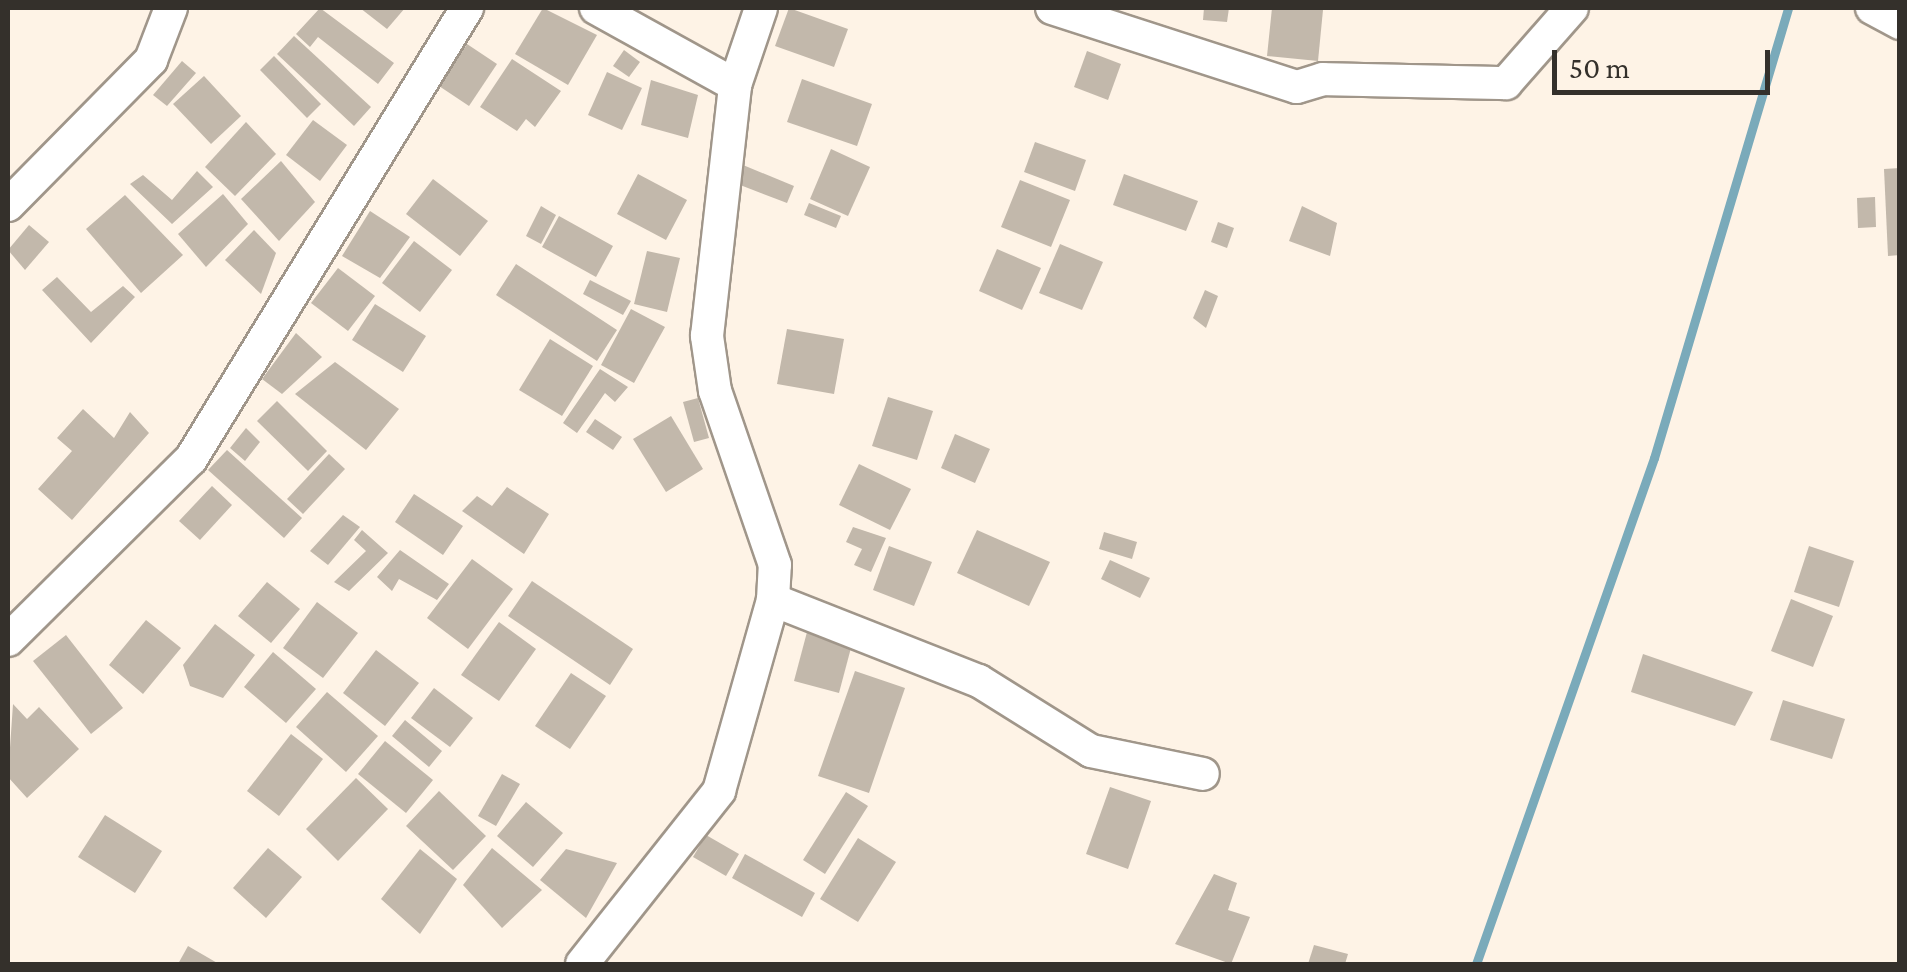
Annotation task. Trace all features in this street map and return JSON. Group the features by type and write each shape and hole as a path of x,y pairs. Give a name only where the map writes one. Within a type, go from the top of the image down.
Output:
{"street":[{"path":"8,205 151,60 171,8"},
{"path":"8,640 191,458 467,8"},
{"path":"596,8 734,85"},
{"path":"582,964 719,791 773,600 775,564 715,391 707,336 734,85 761,8"},
{"path":"1052,8 1297,88 1323,79 1506,83 1572,8"},
{"path":"1872,8 1900,23"},
{"path":"773,600 979,681 1091,751 1204,774"}],"building":[{"path":"320,8 394,63 378,84 318,37 310,47 296,34"},
{"path":"360,8 405,8 387,29"},
{"path":"543,8 597,35 568,85 515,54"},
{"path":"789,8 848,29 834,67 775,46"},
{"path":"1204,8 1229,8 1227,22 1203,20"},
{"path":"1272,8 1323,10 1318,61 1267,56"},
{"path":"294,36 371,107 354,126 277,54"},
{"path":"467,44 497,64 469,106 439,86"},
{"path":"624,50 640,62 629,77 613,66"},
{"path":"1087,51 1121,64 1108,100 1074,87"},
{"path":"274,56 321,104 307,118 260,70"},
{"path":"512,59 561,91 535,127 526,119 517,131 480,107"},
{"path":"182,61 196,73 167,106 153,95"},
{"path":"607,72 642,88 622,130 588,115"},
{"path":"204,76 241,116 211,144 173,104"},
{"path":"802,79 872,104 857,146 787,122"},
{"path":"651,80 698,95 688,138 641,125"},
{"path":"313,120 347,145 320,181 286,155"},
{"path":"246,122 276,154 235,196 205,167"},
{"path":"1035,142 1086,160 1075,191 1024,172"},
{"path":"831,149 870,167 848,216 810,199"},
{"path":"281,161 315,202 279,241 241,199"},
{"path":"743,165 794,186 787,203 735,183"},
{"path":"1900,168 1900,255 1888,256 1884,169"},
{"path":"197,171 213,187 172,224 130,184 143,175 172,200"},
{"path":"638,174 687,200 666,240 617,214"},
{"path":"1124,174 1198,201 1186,231 1113,205"},
{"path":"433,179 488,221 460,256 406,214"},
{"path":"1020,180 1070,200 1051,247 1001,227"},
{"path":"223,194 248,224 206,267 178,234"},
{"path":"125,195 183,255 141,293 86,229"},
{"path":"1875,197 1876,227 1858,228 1857,198"},
{"path":"809,203 841,216 836,228 804,215"},
{"path":"541,206 556,215 541,244 526,236"},
{"path":"1302,206 1337,223 1330,256 1289,241"},
{"path":"370,211 410,237 380,278 342,256"},
{"path":"559,216 613,246 596,277 542,247"},
{"path":"1218,222 1234,228 1227,248 1211,242"},
{"path":"29,225 49,242 25,270 8,250"},
{"path":"254,230 276,253 261,294 225,260"},
{"path":"414,241 452,270 420,312 382,283"},
{"path":"1060,244 1103,262 1082,310 1039,293"},
{"path":"997,249 1041,268 1022,310 979,291"},
{"path":"647,251 680,258 667,312 634,304"},
{"path":"516,264 617,330 597,361 496,295"},
{"path":"338,268 375,296 348,331 311,303"},
{"path":"57,277 91,312 123,286 135,297 91,343 42,290"},
{"path":"590,280 631,301 623,315 583,294"},
{"path":"1205,290 1218,296 1206,328 1193,318"},
{"path":"375,304 426,336 403,372 352,340"},
{"path":"631,309 665,327 634,383 601,365"},
{"path":"787,329 844,339 834,394 777,384"},
{"path":"296,333 322,357 282,394 262,379"},
{"path":"550,339 593,366 562,416 519,390"},
{"path":"335,362 399,409 366,450 295,394"},
{"path":"600,369 628,387 615,402 605,393 577,433 563,423"},
{"path":"888,397 933,411 917,460 872,446"},
{"path":"698,398 709,438 694,442 683,402"},
{"path":"277,401 327,451 308,471 257,421"},
{"path":"83,409 114,438 130,412 149,433 72,520 38,489 72,451 57,438"},
{"path":"671,416 703,469 666,492 633,439"},
{"path":"595,419 622,437 613,450 586,432"},
{"path":"246,428 260,442 245,461 230,448"},
{"path":"955,434 990,449 975,483 941,468"},
{"path":"227,450 302,518 284,538 208,470"},
{"path":"329,454 345,469 303,514 287,499"},
{"path":"859,464 911,489 890,530 839,505"},
{"path":"212,486 232,505 200,540 179,521"},
{"path":"507,487 549,514 524,554 462,511 477,496 492,506"},
{"path":"414,494 463,526 443,555 395,522"},
{"path":"343,515 360,527 328,565 310,551"},
{"path":"853,527 886,538 871,572 854,565 862,549 846,542"},
{"path":"362,530 388,553 349,591 334,582 366,551 354,540"},
{"path":"977,530 1050,562 1029,606 957,573"},
{"path":"1104,532 1137,542 1132,559 1099,549"},
{"path":"889,546 932,562 914,606 873,590"},
{"path":"1809,546 1854,561 1839,607 1794,592"},
{"path":"400,550 449,584 437,600 399,579 392,591 377,577"},
{"path":"472,559 513,589 468,649 427,618"},
{"path":"1110,560 1150,578 1140,598 1101,579"},
{"path":"532,581 633,649 610,685 508,616"},
{"path":"267,582 300,609 271,643 238,616"},
{"path":"1791,599 1833,616 1813,667 1771,651"},
{"path":"317,602 358,633 323,678 283,648"},
{"path":"146,620 181,648 143,694 109,665"},
{"path":"499,622 536,649 499,701 461,675"},
{"path":"215,624 255,655 223,698 190,686 183,665"},
{"path":"807,632 852,644 839,693 794,681"},
{"path":"66,635 123,708 91,734 33,661"},
{"path":"376,650 419,683 385,726 343,693"},
{"path":"273,652 316,689 286,723 244,687"},
{"path":"1643,654 1753,692 1735,726 1631,692"},
{"path":"855,671 905,688 869,793 818,776"},
{"path":"571,673 606,696 570,749 535,726"},
{"path":"434,688 473,718 450,747 411,718"},
{"path":"327,692 378,736 346,772 296,727"},
{"path":"1783,700 1845,719 1832,759 1770,740"},
{"path":"13,704 27,719 39,707 79,749 27,798 8,777"},
{"path":"405,720 442,751 429,767 392,736"},
{"path":"291,734 323,759 279,816 247,791"},
{"path":"385,741 433,780 406,813 358,774"},
{"path":"502,774 520,784 496,826 478,816"},
{"path":"356,778 388,809 338,861 306,829"},
{"path":"1110,787 1151,801 1128,869 1086,854"},
{"path":"439,791 486,836 453,870 406,826"},
{"path":"846,792 868,806 825,874 803,860"},
{"path":"526,802 563,833 533,867 497,836"},
{"path":"105,815 162,851 135,893 78,857"},
{"path":"706,835 739,854 726,876 693,857"},
{"path":"858,838 896,862 858,922 820,899"},
{"path":"268,848 302,877 266,918 233,888"},
{"path":"492,848 542,890 502,928 463,885"},
{"path":"420,849 457,879 420,934 381,899"},
{"path":"566,849 617,863 586,918 540,880"},
{"path":"745,854 815,893 802,917 732,878"},
{"path":"1214,874 1237,883 1228,910 1250,917 1231,964 1175,944"},
{"path":"1314,945 1348,954 1345,964 1308,964"},
{"path":"188,946 219,964 178,964"}],"waterway":[{"path":"1476,964 1654,458 1788,8"}]}
